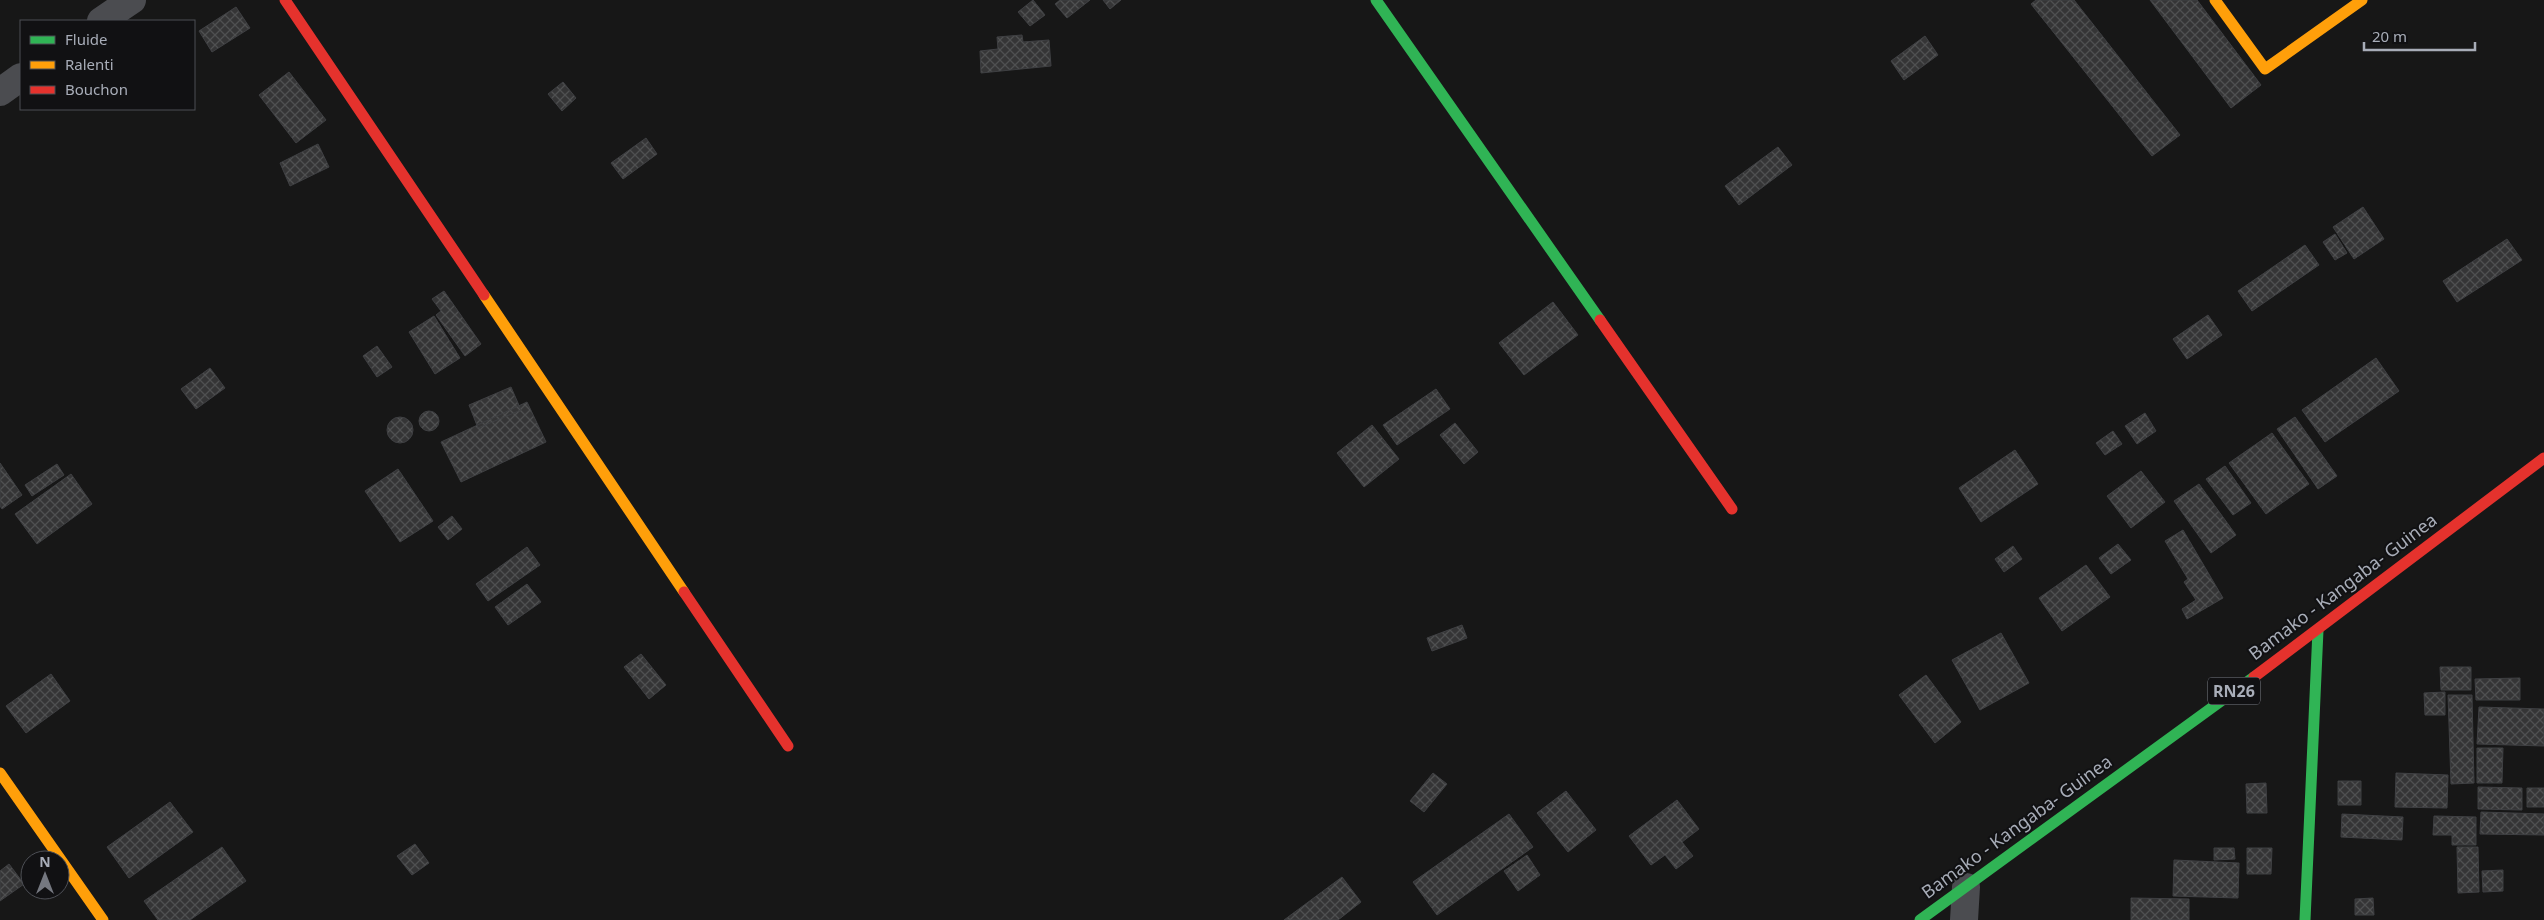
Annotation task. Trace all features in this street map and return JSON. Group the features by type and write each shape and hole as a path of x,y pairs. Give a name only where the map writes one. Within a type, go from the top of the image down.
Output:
{"street":[{"path":"102,20 132,0"},
{"path":"284,0 788,746"},
{"path":"1376,0 1732,509"},
{"path":"2215,0 2264,69 2362,0"},
{"path":"0,92 20,78"},
{"name":"Bamako - Kangaba- Guinea","path":"1920,920 2318,630 2544,458"},
{"path":"2305,920 2318,630"},
{"path":"0,773 103,920"},
{"path":"1964,920 1966,886"}],"building":[{"path":"1033,0 1045,15 1030,26 1018,12"},
{"path":"1060,0 1090,0 1067,18 1055,4"},
{"path":"1103,0 1121,0 1110,9"},
{"path":"2036,0 2074,0 2180,135 2152,156 2031,4"},
{"path":"2150,0 2197,0 2261,85 2231,108"},
{"path":"236,7 250,28 212,52 199,31"},
{"path":"1022,35 1023,42 1049,40 1051,66 981,73 980,51 998,49 997,37"},
{"path":"1925,36 1938,55 1904,80 1891,61"},
{"path":"289,72 326,120 296,143 259,95"},
{"path":"563,82 576,98 562,111 548,94"},
{"path":"646,138 657,154 623,179 611,163"},
{"path":"318,144 329,167 290,186 280,163"},
{"path":"1778,147 1792,165 1739,205 1725,186"},
{"path":"2363,207 2384,239 2354,259 2333,227"},
{"path":"2335,234 2347,253 2335,260 2323,242"},
{"path":"2507,239 2522,260 2457,302 2443,281"},
{"path":"2305,245 2319,265 2252,311 2238,291"},
{"path":"444,291 481,344 465,356 436,315 441,311 432,299"},
{"path":"1553,302 1578,335 1524,375 1499,343"},
{"path":"2208,315 2222,335 2187,359 2173,339"},
{"path":"434,316 460,358 435,374 409,332"},
{"path":"377,346 392,367 377,377 363,356"},
{"path":"2376,358 2399,391 2325,442 2302,410"},
{"path":"210,368 225,388 196,409 181,389"},
{"path":"511,387 521,410 478,428 469,405"},
{"path":"1436,389 1450,409 1397,445 1383,425"},
{"path":"527,402 546,442 461,482 441,442"},
{"path":"429,411 436,414 439,421 436,428 429,431 422,428 419,421 422,414"},
{"path":"2145,413 2156,431 2137,444 2125,426"},
{"path":"400,417 409,421 413,430 409,439 400,443 391,439 387,430 391,421"},
{"path":"2295,417 2337,476 2318,489 2277,429"},
{"path":"1455,423 1478,452 1464,464 1440,435"},
{"path":"1372,425 1399,459 1364,487 1337,453"},
{"path":"2113,431 2122,444 2105,455 2096,443"},
{"path":"2272,433 2309,484 2266,514 2229,463"},
{"path":"2015,450 2038,484 1981,522 1959,488"},
{"path":"0,463 22,495 2,509 0,506"},
{"path":"57,464 64,475 32,496 25,485"},
{"path":"2225,466 2251,503 2233,515 2206,479"},
{"path":"398,469 433,521 400,542 365,491"},
{"path":"2141,471 2165,502 2131,528 2107,496"},
{"path":"71,474 92,504 37,544 15,514"},
{"path":"2199,484 2236,535 2211,553 2174,501"},
{"path":"452,516 462,529 448,540 438,527"},
{"path":"2183,530 2223,598 2187,619 2182,609 2196,600 2184,582 2188,579 2165,541"},
{"path":"2118,544 2131,560 2111,574 2099,558"},
{"path":"2013,546 2022,559 2004,572 1995,559"},
{"path":"527,547 540,565 488,601 476,584"},
{"path":"2086,565 2110,597 2062,631 2039,598"},
{"path":"527,584 541,602 508,625 495,607"},
{"path":"1462,625 1467,638 1432,651 1427,638"},
{"path":"2001,633 2029,683 1980,710 1952,660"},
{"path":"641,654 666,685 649,699 624,667"},
{"path":"2440,667 2471,667 2471,690 2441,690"},
{"path":"51,674 70,701 26,733 6,706"},
{"path":"1926,675 1961,722 1935,743 1899,695"},
{"path":"2520,678 2520,700 2476,700 2475,679"},
{"path":"2445,692 2445,715 2425,715 2424,693"},
{"path":"2448,695 2472,695 2474,783 2451,784"},
{"path":"2479,707 2544,709 2544,746 2477,744"},
{"path":"2477,748 2503,748 2502,783 2477,783"},
{"path":"1433,773 1447,784 1424,812 1410,801"},
{"path":"2396,773 2448,775 2447,808 2395,807"},
{"path":"2338,781 2361,781 2361,805 2338,805"},
{"path":"2266,783 2267,813 2247,813 2246,784"},
{"path":"2478,787 2522,788 2522,810 2478,809"},
{"path":"2527,788 2544,788 2544,807 2527,807"},
{"path":"1566,791 1596,830 1568,852 1537,813"},
{"path":"1677,800 1699,829 1682,842 1693,856 1676,869 1665,855 1651,865 1629,836"},
{"path":"170,802 193,832 129,878 107,847"},
{"path":"2481,812 2544,814 2544,835 2480,834"},
{"path":"1509,814 1533,847 1437,915 1413,882"},
{"path":"2342,814 2403,817 2402,840 2341,837"},
{"path":"2434,816 2476,817 2476,845 2452,845 2452,835 2433,835"},
{"path":"415,844 429,863 412,875 397,856"},
{"path":"222,847 246,881 190,920 158,920 144,901"},
{"path":"2457,847 2478,847 2479,892 2458,893"},
{"path":"2214,848 2234,848 2235,859 2214,860"},
{"path":"2247,848 2272,848 2271,874 2247,874"},
{"path":"1527,855 1540,875 1518,891 1504,871"},
{"path":"2174,860 2239,863 2238,898 2173,896"},
{"path":"9,864 20,879 20,887 0,901 0,871"},
{"path":"2503,870 2503,891 2483,892 2482,871"},
{"path":"1342,877 1361,902 1338,920 1284,920"},
{"path":"2131,898 2189,899 2189,920 2131,920"},
{"path":"2373,898 2374,915 2355,915 2355,899"}],"traffic: fast":[{"path":"1376,0 1600,320"},
{"path":"2305,920 2318,630"},
{"path":"1920,920 2254,677"}],"traffic: slow":[{"path":"2215,0 2265,69 2362,0"},
{"path":"484,295 684,592"},
{"path":"0,773 103,920"}],"traffic: jam":[{"path":"285,0 484,295"},
{"path":"1600,320 1732,509"},
{"path":"2254,677 2544,458"},
{"path":"684,592 788,746"}]}
